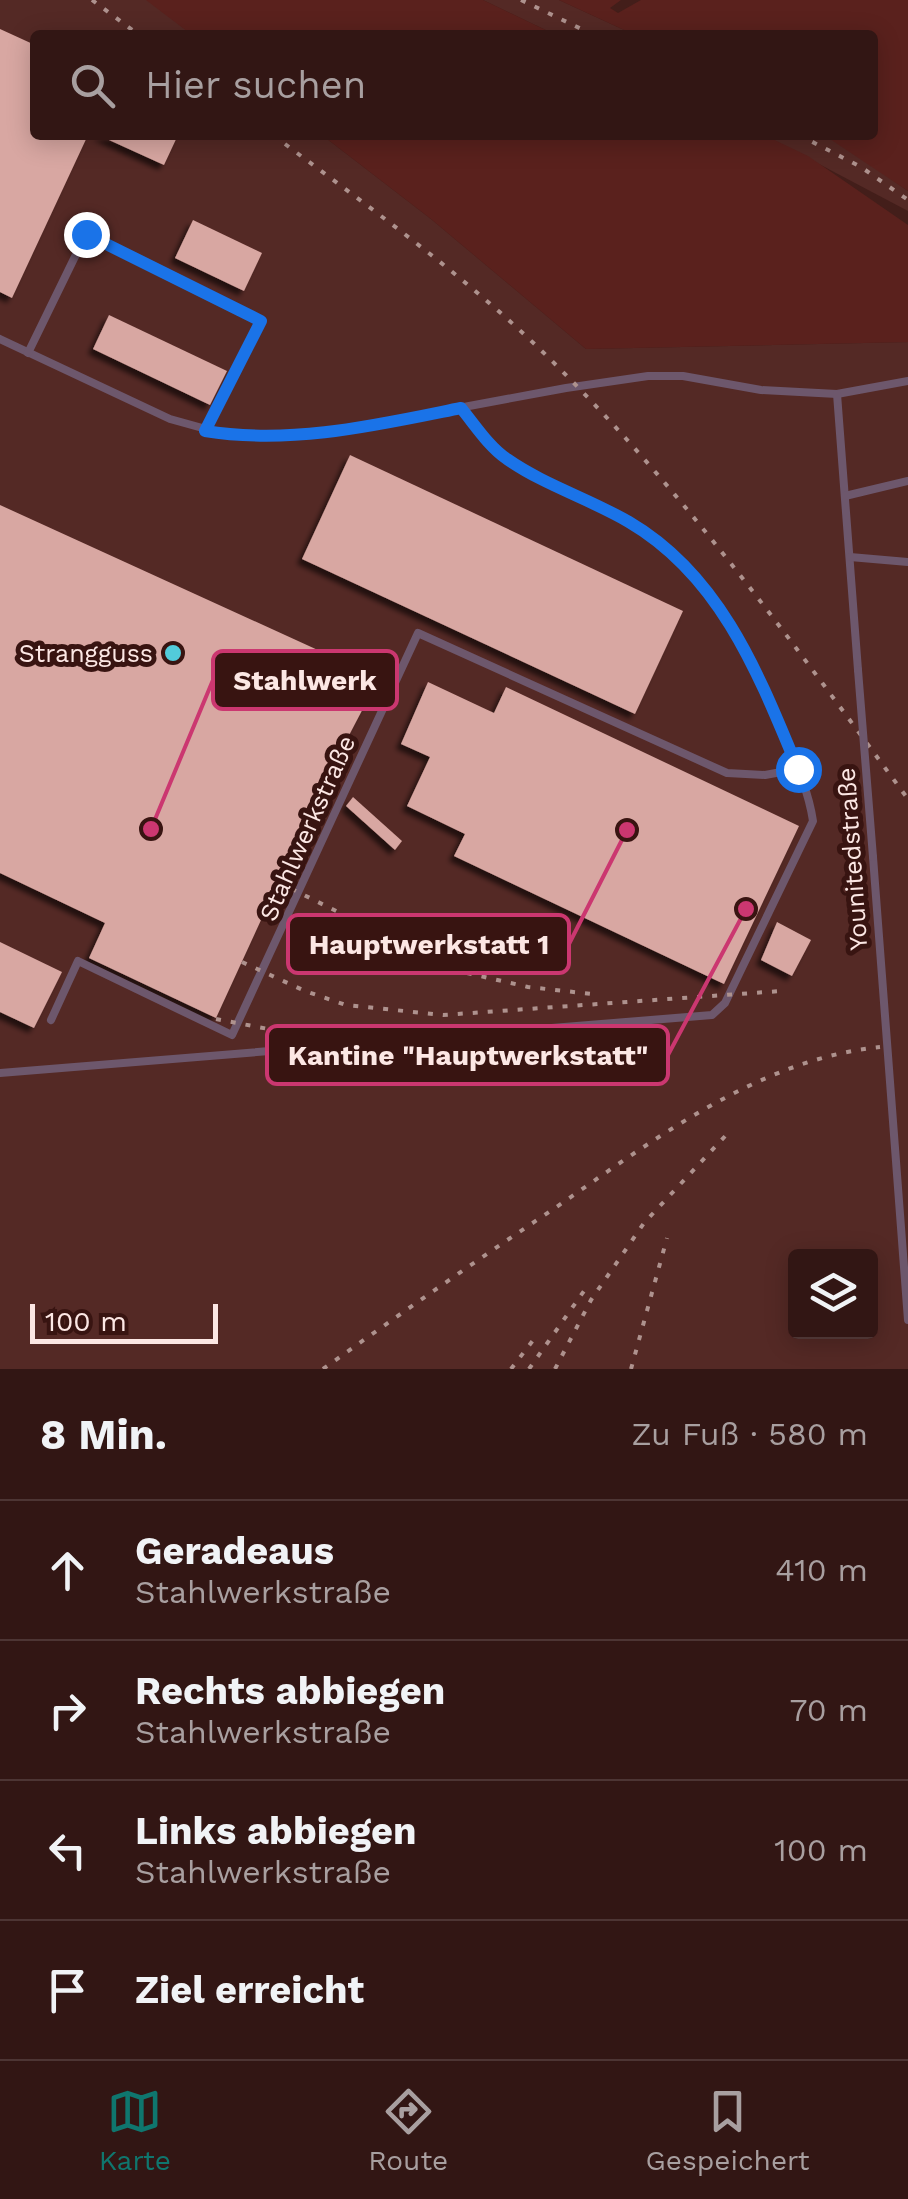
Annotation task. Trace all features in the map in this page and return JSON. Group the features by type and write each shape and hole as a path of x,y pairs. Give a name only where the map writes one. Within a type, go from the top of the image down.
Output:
{"lane":[{"path":"28,353 86,234 261,321 205,431"},
{"path":"0,339 170,419 224,434 319,434 648,376 683,376 761,390 837,394 908,381"},
{"name":"Younitedstraße","path":"837,394 908,1320"},
{"path":"0,1073 712,1015 725,1003 813,822 810,796 761,680 701,581 676,556 629,522 504,458 461,408"},
{"path":"845,496 908,481"},
{"path":"850,557 908,562"},
{"name":"Stahlwerkstraße","path":"51,1020 78,961 232,1035 418,633 727,773 764,776 798,769"}],"shaded area":[{"path":"0,0 148,0 187,30 30,30 30,140 328,140 431,219 586,349 908,342 908,1369 0,1369"},
{"path":"146,0 483,0 546,30 185,30"},
{"path":"483,0 559,0 624,30 546,30"},
{"path":"559,0 621,0 610,8 618,13 641,0 908,0 908,191 832,140 878,140 878,30 624,30"},
{"path":"328,140 774,140 808,156 908,225 908,342 586,349 431,219"},
{"path":"773,140 834,140 845,146 908,191 908,211"}],"building":[{"path":"0,29 30,43 30,140 86,140 12,298 0,292"},
{"path":"109,140 176,140 164,165"},
{"path":"193,220 262,253 244,291 175,258"},
{"path":"109,315 227,371 210,405 93,349"},
{"path":"350,455 683,611 635,714 302,559"},
{"path":"0,505 379,678 323,785 216,1018 89,958 105,923 0,873"},
{"path":"428,682 494,713 506,687 799,826 724,984 454,856 465,834 407,806 430,757 401,744"},
{"path":"353,797 402,841 395,850 346,806"},
{"path":"777,922 811,940 792,976 761,960"},
{"path":"0,942 62,972 34,1028 0,1012"}],"railway":[{"path":"92,0 132,30"},
{"path":"521,0 584,30"},
{"path":"280,140 488,302 604,414 740,575 908,799"},
{"path":"809,140 861,167 908,200"},
{"path":"278,882 454,970 528,987 592,994"},
{"path":"242,962 346,1005 443,1015 781,991"},
{"path":"216,1019 300,1035 348,1034"},
{"path":"323,1369 630,1156 709,1107 792,1068 880,1047"},
{"path":"555,1369 591,1300 644,1223 729,1132"},
{"path":"631,1369 667,1238"},
{"path":"529,1369 584,1291"},
{"path":"511,1369 534,1339"}],"place":[{"name":"Strangguss","path":"173,653"},
{"name":"Stahlwerk","path":"151,829"},
{"name":"Hauptwerkstatt 1","path":"627,830"},
{"name":"Kantine \"Hauptwerkstatt\"","path":"746,909"}],"route":[{"path":"86,234 261,321 205,431 319,434 461,408 504,458 649,535 701,581 734,630 761,680 798,769"}]}
